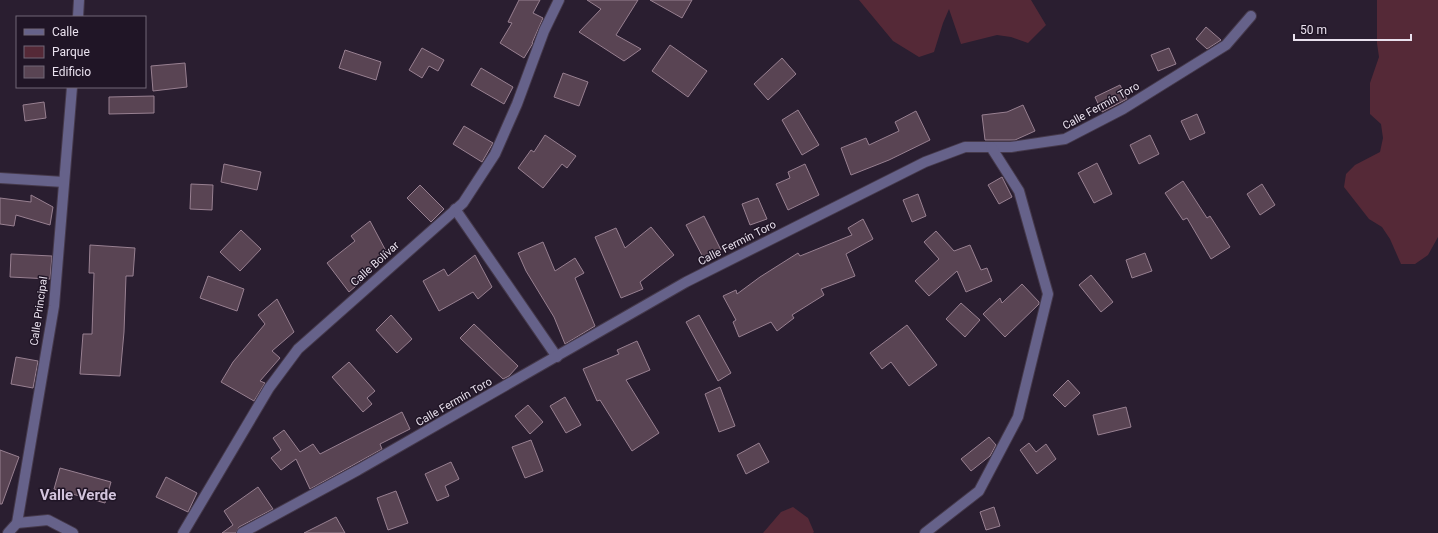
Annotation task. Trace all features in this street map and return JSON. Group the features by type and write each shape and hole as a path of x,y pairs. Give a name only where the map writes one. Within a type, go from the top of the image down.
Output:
{"street":[{"path":"78,16 79,0"},
{"name":"Calle Bolívar","path":"183,533 269,388 298,349 463,203 495,154 517,104 544,31 559,0"},
{"name":"Calle Fermín Toro","path":"242,533 358,470 686,282 924,162 965,147 1011,147 1065,139 1123,109 1226,45 1251,16"},
{"name":"Calle Principal","path":"17,523 54,306 72,88"},
{"path":"925,533 980,491 1018,418 1048,294 1019,192 991,147"},
{"path":"0,178 64,182"},
{"path":"455,209 557,356"},
{"path":"8,533 17,523 48,520 72,533"}],"green space":[{"path":"859,0 1031,0 1046,25 1028,43 1011,37 997,35 961,44 949,9 934,52 919,57 893,41"},
{"path":"1377,0 1438,0 1438,237 1428,255 1415,264 1401,264 1390,239 1382,227 1369,219 1344,187 1346,174 1355,165 1380,152 1383,138 1381,124 1370,114 1370,83 1379,57 1377,43"},
{"path":"793,507 808,518 814,532 813,533 763,533 781,512"}],"building":[{"path":"519,0 540,0 533,13 543,18 533,43 524,58 500,43 512,23 508,22"},
{"path":"587,0 638,0 616,35 641,49 624,61 579,32 601,9"},
{"path":"650,0 692,0 682,18"},
{"path":"1206,27 1221,40 1207,49 1196,39"},
{"path":"670,45 707,71 688,97 652,71"},
{"path":"422,48 444,60 438,71 429,66 422,78 409,70"},
{"path":"1169,48 1176,64 1158,71 1151,55"},
{"path":"345,50 381,62 376,80 339,68"},
{"path":"782,58 796,74 768,100 754,84"},
{"path":"185,63 187,87 153,91 151,66"},
{"path":"481,68 513,87 504,104 471,85"},
{"path":"563,73 588,82 579,106 554,97"},
{"path":"1120,85 1127,99 1102,112 1095,97"},
{"path":"154,96 154,113 109,114 109,97"},
{"path":"44,102 46,118 25,121 23,105"},
{"path":"1023,105 1035,131 1015,140 985,140 982,115 1007,112"},
{"path":"798,110 819,145 802,155 782,120"},
{"path":"916,111 930,140 889,160 851,175 841,148 866,138 869,145 899,131 895,122"},
{"path":"1197,114 1205,133 1190,140 1181,121"},
{"path":"464,126 493,143 482,162 453,144"},
{"path":"545,135 576,156 567,168 562,164 543,188 518,168 531,150 534,152"},
{"path":"1150,135 1159,154 1139,164 1130,145"},
{"path":"1097,163 1112,194 1094,203 1078,173"},
{"path":"224,164 261,172 257,190 221,182"},
{"path":"805,164 819,195 788,210 776,184 790,178 788,172"},
{"path":"1002,177 1012,197 999,204 988,185"},
{"path":"1183,181 1207,218 1210,216 1230,247 1211,259 1187,218 1183,220 1165,193"},
{"path":"191,184 213,185 212,210 190,209"},
{"path":"1262,184 1275,205 1260,215 1247,194"},
{"path":"420,185 444,209 431,222 407,198"},
{"path":"918,194 926,216 912,222 903,200"},
{"path":"31,195 53,207 50,225 16,215 14,226 0,224 0,198 31,202"},
{"path":"758,198 767,219 750,225 742,204"},
{"path":"704,216 721,250 704,259 686,225"},
{"path":"863,219 873,239 846,254 855,276 821,289 824,295 792,315 794,318 777,331 771,322 739,337 733,322 736,320 723,296 736,290 737,294 760,277 798,253 800,256 852,235 848,228"},
{"path":"370,221 387,253 361,275 363,280 349,292 327,263 355,241 351,236"},
{"path":"651,227 674,255 640,282 643,289 621,298 595,237 616,228 625,248"},
{"path":"241,230 261,249 240,271 220,252"},
{"path":"936,231 954,251 970,245 981,270 987,268 992,281 966,292 957,271 929,296 915,281 939,259 924,242"},
{"path":"543,242 555,271 575,258 584,273 575,278 595,326 565,344 554,317 526,271 518,253"},
{"path":"90,245 135,248 133,276 126,276 124,332 120,376 80,374 83,334 92,334 94,273 89,273"},
{"path":"1145,253 1152,271 1132,278 1126,260"},
{"path":"11,254 52,256 50,279 10,277"},
{"path":"475,255 492,287 478,299 473,292 439,311 423,281 444,269 448,276"},
{"path":"1091,275 1113,302 1101,312 1079,285"},
{"path":"208,276 244,289 237,311 200,298"},
{"path":"1022,284 1039,302 1039,304 1005,337 983,314 1000,298 1002,303"},
{"path":"277,299 294,332 272,351 280,358 260,381 265,383 254,401 221,382 233,362 265,324 258,315"},
{"path":"961,303 980,320 965,337 946,319"},
{"path":"391,315 412,339 397,353 376,330"},
{"path":"699,315 731,373 718,381 686,322"},
{"path":"474,324 518,366 509,376 503,379 460,338"},
{"path":"907,325 937,365 909,386 891,362 882,369 870,353"},
{"path":"637,341 650,370 626,380 659,433 632,451 600,400 597,401 583,369 619,354 617,350"},
{"path":"16,357 38,361 33,388 11,384"},
{"path":"349,362 375,391 367,398 372,404 363,412 332,377"},
{"path":"1068,380 1080,393 1065,407 1053,395"},
{"path":"720,387 735,426 719,432 705,394"},
{"path":"565,397 581,425 566,433 550,406"},
{"path":"528,405 543,422 530,434 515,416"},
{"path":"1126,407 1131,427 1098,435 1093,415"},
{"path":"402,412 410,429 380,444 382,449 310,489 296,459 281,470 271,458 281,450 273,438 284,430 300,452 313,444 320,454"},
{"path":"989,437 996,445 990,456 971,471 961,459"},
{"path":"531,440 543,471 525,478 512,447"},
{"path":"759,443 769,462 746,474 737,455"},
{"path":"1029,443 1036,452 1046,444 1056,459 1037,474 1020,450"},
{"path":"0,450 19,457 2,504 0,504"},
{"path":"451,462 459,479 445,486 449,496 437,501 425,474"},
{"path":"60,468 111,482 105,503 54,489"},
{"path":"166,477 197,493 188,512 156,497"},
{"path":"258,487 273,509 239,527 236,533 222,533 233,525 224,511"},
{"path":"396,491 408,523 388,530 377,498"},
{"path":"994,507 1000,526 986,530 980,512"},
{"path":"336,517 345,533 304,533"}],"district":[{"name":"Valle Verde","path":"78,495"}]}
